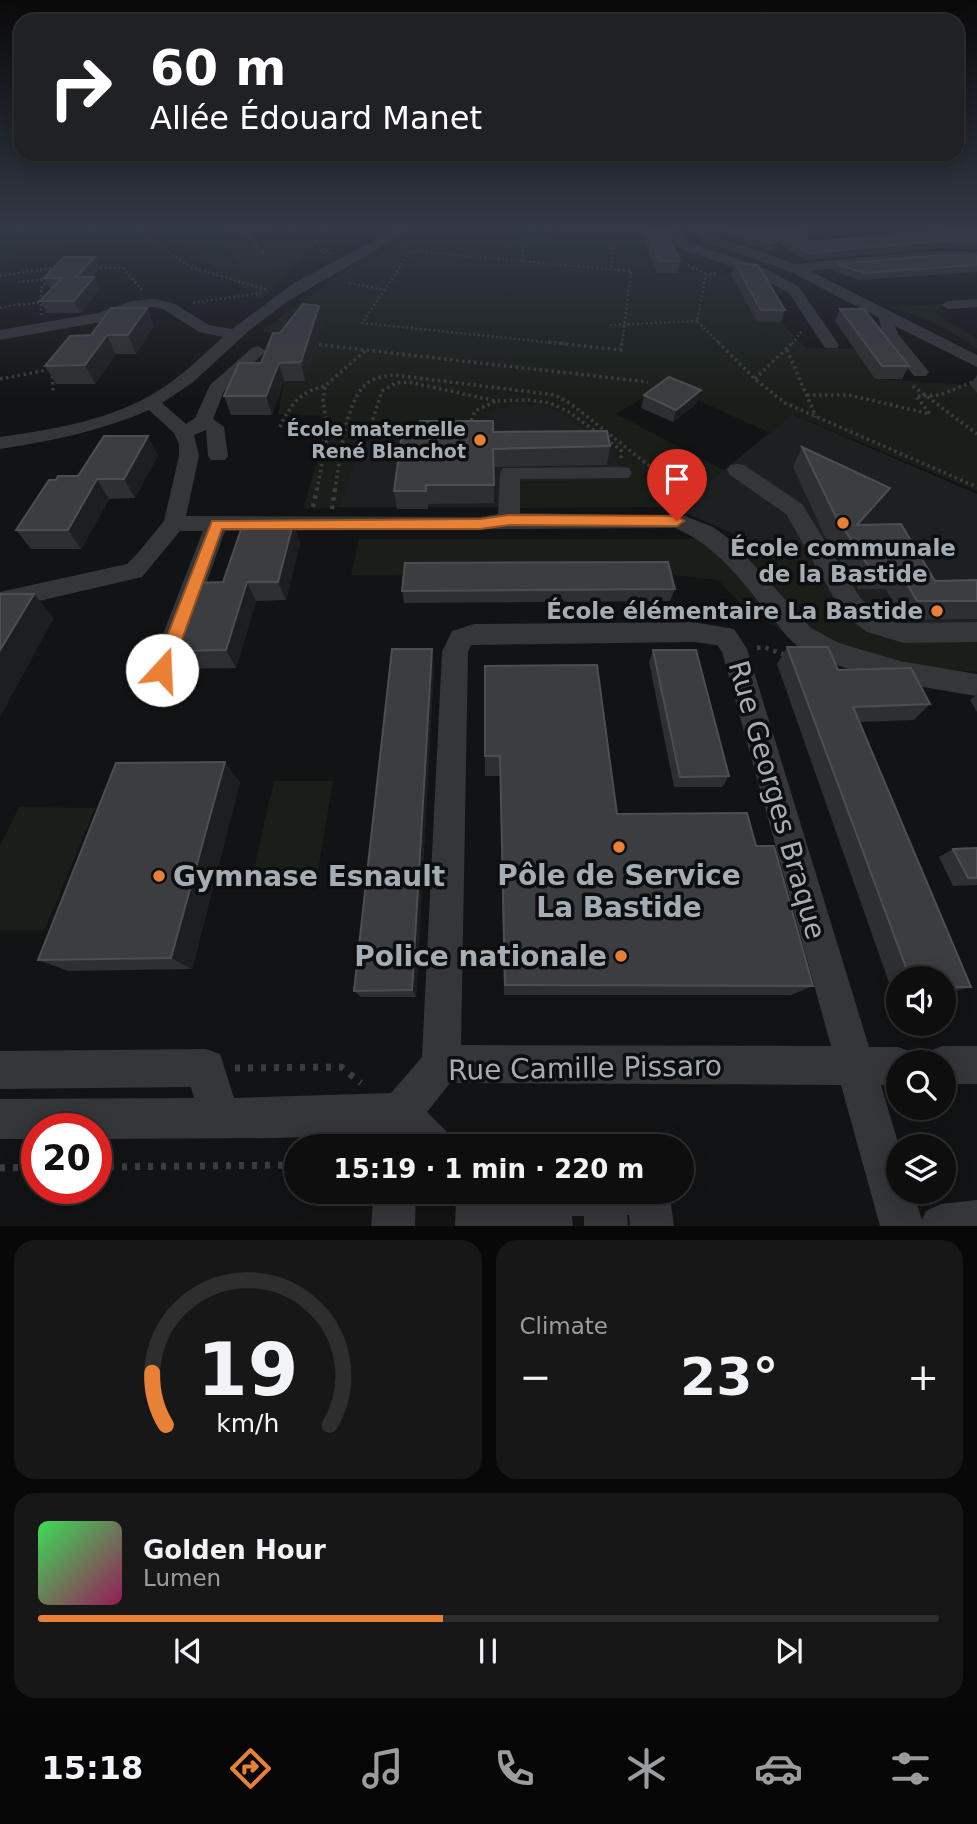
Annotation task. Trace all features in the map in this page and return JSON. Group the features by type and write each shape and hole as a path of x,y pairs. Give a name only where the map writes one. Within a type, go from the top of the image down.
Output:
{"street":[{"path":"0,443 77,429 127,413 149,402 184,381 266,309 301,286"},
{"path":"787,286 794,290 831,345"},
{"path":"830,286 977,362"},
{"path":"948,305 977,303"},
{"path":"0,335 101,317 136,304 161,305 205,329 236,334"},
{"path":"890,317 885,320 887,330 920,372"},
{"path":"185,433 203,421 216,389 258,351"},
{"path":"0,601 134,571 146,561 160,536 174,523 176,499 190,460 191,448 185,433 149,402"},
{"path":"203,421 215,427 218,456"},
{"path":"737,470 794,509 852,606 876,625 904,632 977,632"},
{"path":"509,520 510,473 622,473"},
{"path":"174,523 480,524 509,520 677,521 705,532 724,547 802,635 831,651 900,672 977,685"},
{"path":"162,670 217,524"},
{"name":"Rue Georges Braque","path":"441,1064 456,652 461,638 474,634 693,632 725,636 734,649 902,1226"},
{"name":"Rue Camille Pissaro","path":"399,1130 441,1064 886,1066"},
{"path":"956,1065 977,1065"},
{"path":"0,1070 206,1069 219,1118"},
{"path":"0,1119 219,1118 399,1130"},
{"path":"508,1207 605,1210 649,1194 652,1226"},
{"path":"393,1226 394,1204"},
{"path":"941,1226 977,1222"}],"path":[{"path":"43,286 41,314 48,326"},
{"path":"142,286 161,305 273,291 256,286"},
{"path":"368,286 385,290"},
{"path":"388,286 362,324 621,350 629,286"},
{"path":"697,321 704,286"},
{"path":"0,308 49,302"},
{"path":"610,325 697,321 755,379 785,403 977,487"},
{"path":"755,379 787,350 801,331 821,330"},
{"path":"301,342 648,382"},
{"path":"320,524 328,424 321,401 326,386 366,350"},
{"path":"787,350 816,417"},
{"path":"53,391 52,369 60,359"},
{"path":"0,379 60,369"},
{"path":"320,524 352,408 362,388 377,377 394,375 555,395 684,493"},
{"path":"406,431 369,431 380,394 388,385 401,382 433,386 496,401 529,399 552,403 621,450 622,473"},
{"path":"807,395 849,395 930,414 916,396 940,395 970,383 977,383"},
{"path":"280,427 290,404 312,387 326,386"},
{"path":"924,394 977,433"},
{"path":"467,431 475,411 496,401"},
{"path":"734,649 764,648 792,657 831,651"},
{"path":"206,1069 341,1067 399,1130"},
{"path":"112,1167 284,1165"},
{"path":"0,1167 21,1167"}],"shaded area":[{"path":"242,286 274,286 261,299"},
{"path":"322,286 737,286 757,322 781,322 806,348 854,349 875,379 970,385 977,393 977,491 792,414 770,433 664,385 616,414 724,470 672,507 520,508 519,482 626,480 610,446 550,406 518,403 494,410 473,432 365,434 339,507 303,509 322,444 321,416 278,414 284,381 314,351 262,331"},
{"path":"941,304 936,313 977,339 977,349 935,324 889,307"},
{"name":"École maternelle René Blanchot","path":"552,397 659,480 516,482 515,507 336,507 361,400"},
{"name":"École communale de la Bastide","path":"792,414 977,494 977,640 882,637 857,627 802,564 672,507 724,470"},
{"path":"359,539 746,539 802,564 857,627 882,637 977,640 977,672 918,667 837,648 779,629 748,612 718,580 664,574 351,575"},
{"path":"274,781 333,781 316,883 251,882"},
{"path":"19,807 95,808 45,930 0,930 0,846"}],"building":[{"path":"54,286 86,286 74,301 40,301"},
{"path":"748,286 771,286 785,310 761,310"},
{"path":"303,304 319,306 301,362 279,363 266,396 224,396 239,363 261,363 273,333 280,333"},
{"path":"111,308 147,308 128,335 107,335 85,365 45,366 70,336 91,335"},
{"path":"840,309 864,309 909,366 882,366"},
{"path":"669,377 701,390 676,410 644,395"},
{"path":"420,421 493,421 493,432 607,431 610,446 493,449 494,485 426,485 426,491 394,491 403,426 420,426"},
{"path":"104,436 148,436 124,479 97,479 68,530 16,530 49,480 56,480 58,476 78,476"},
{"path":"802,447 890,488 857,525 901,524 935,581 977,580 977,601 917,601 900,571 871,570 835,515"},
{"path":"243,524 293,524 278,582 247,582 226,650 166,651 192,583 223,582"},
{"path":"668,562 675,589 402,591 405,563"},
{"path":"0,594 34,594 0,650"},
{"path":"787,647 828,647 838,670 911,668 930,704 853,707 971,987 956,987 956,966 906,966"},
{"path":"392,649 432,649 412,990 354,991"},
{"path":"653,650 696,650 729,776 680,777"},
{"name":"Pôle de Service La Bastide","path":"597,665 617,814 747,813 756,846 774,846 813,986 505,985 500,756 485,756 485,666"},
{"name":"Gymnase Esnault","path":"225,762 171,958 38,960 116,763"},
{"path":"977,848 977,878 968,878 953,849"}],"place":[{"name":"École maternelle René Blanchot","path":"480,440"},
{"name":"École communale de la Bastide","path":"843,523"},
{"name":"École élémentaire La Bastide","path":"937,611"},
{"name":"Pôle de Service La Bastide","path":"619,847"},
{"name":"Gymnase Esnault","path":"159,876"},
{"name":"Police nationale","path":"621,956"}],"route":[{"path":"162,670 217,524 677,521"}]}
